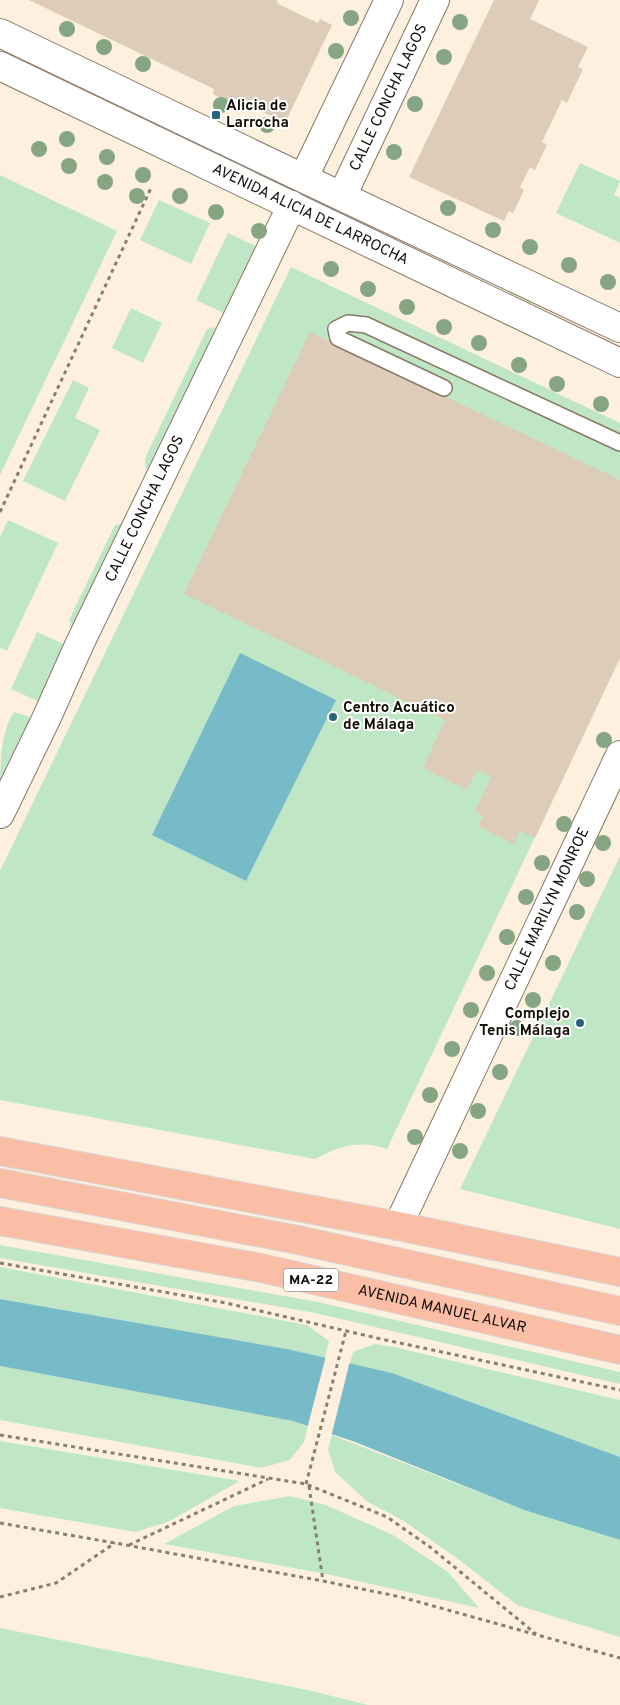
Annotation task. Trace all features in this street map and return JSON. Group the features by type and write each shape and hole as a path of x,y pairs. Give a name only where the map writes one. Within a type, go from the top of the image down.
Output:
{"main road":[{"path":"0,1151 398,1226 620,1272"},
{"name":"MA-22","path":"0,1183 298,1240 620,1310"},
{"name":"AVENIDA MANUEL ALVAR","path":"0,1221 261,1268 620,1350"}],"street":[{"path":"304,177 389,0"},
{"name":"CALLE CONCHA LAGOS","path":"342,196 435,0"},
{"name":"AVENIDA ALICIA DE LARROCHA","path":"0,33 209,135 304,177 620,328"},
{"name":"AVENIDA ALICIA DE LARROCHA","path":"0,66 620,363"},
{"name":"CALLE CONCHA LAGOS","path":"0,814 132,533 292,205"},
{"name":"CALLE MARILYN MONROE","path":"398,1226 620,755"}],"lane":[{"path":"444,388 338,338 336,329 348,323 366,325 620,443"}],"path":[{"path":"0,512 150,188"},
{"path":"0,1263 226,1303 620,1390"},
{"path":"323,1581 308,1485 316,1446 346,1331"},
{"path":"0,1435 308,1485 388,1517 430,1547 537,1635"},
{"path":"128,1545 268,1479"},
{"path":"0,1524 128,1545 401,1597 620,1658"},
{"path":"0,1597 56,1583 115,1543"}],"green space":[{"path":"580,163 620,181 614,195 620,198 620,243 556,213"},
{"path":"0,175 117,231 0,475"},
{"path":"159,200 210,223 191,264 140,240"},
{"path":"228,233 262,249 230,316 196,300"},
{"name":"Centro Acuático de Málaga","path":"291,267 620,423 620,658 387,1149 368,1145 350,1145 333,1150 315,1159 0,1100 0,871"},
{"path":"131,308 162,323 143,363 112,348"},
{"path":"213,327 219,329 150,469 146,468 146,456 207,329"},
{"path":"73,380 89,388 75,418 100,430 65,501 23,481"},
{"path":"8,520 58,543 7,651 0,648 0,537"},
{"path":"120,524 124,526 75,629 71,626 69,620 115,525"},
{"path":"37,632 70,647 44,704 11,689"},
{"path":"14,712 30,717 34,722 0,795 3,740 9,720"},
{"name":"Complejo Tenis Málaga","path":"620,856 620,1229 460,1189"},
{"path":"0,1245 318,1302 620,1372 620,1384 315,1313 0,1258"},
{"path":"0,1267 307,1325 329,1341 325,1358 287,1349 0,1299"},
{"path":"375,1344 620,1400 620,1457 392,1373 350,1364 353,1352"},
{"path":"0,1366 293,1421 308,1426 304,1442 290,1460 261,1468 0,1420"},
{"path":"332,1435 524,1510 620,1540 620,1637 517,1605 462,1562 404,1521 368,1502 335,1472 328,1449"},
{"path":"0,1441 240,1481 168,1522 135,1532 0,1508"},
{"path":"290,1496 326,1505 393,1535 448,1572 479,1608 326,1574 164,1544 234,1506"},
{"path":"0,1628 312,1691 368,1705 0,1705"}],"water":[{"path":"240,653 336,700 246,881 152,835"},
{"path":"0,1299 287,1349 392,1373 620,1457 620,1540 524,1510 355,1442 293,1421 0,1366"}],"pier":[{"path":"326,1356 350,1361 331,1437 307,1429"}],"building":[{"path":"29,0 277,0 278,4 318,23 320,19 332,25 285,123 232,97 233,100 227,101 213,94 214,89"},
{"path":"494,0 539,0 530,19 588,47 578,67 583,69 567,103 562,100 542,142 547,145 535,170 530,167 520,187 524,190 513,213 509,211 504,221 409,177"},
{"path":"310,332 620,480 620,658 535,838 520,831 514,844 478,826 483,816 475,812 491,777 477,770 467,790 423,768 445,720 184,594"}],"place":[{"name":"Alicia de Larrocha","path":"216,115"},
{"name":"Centro Acuático de Málaga","path":"333,717"},
{"name":"Complejo Tenis Málaga","path":"580,1023"}]}
